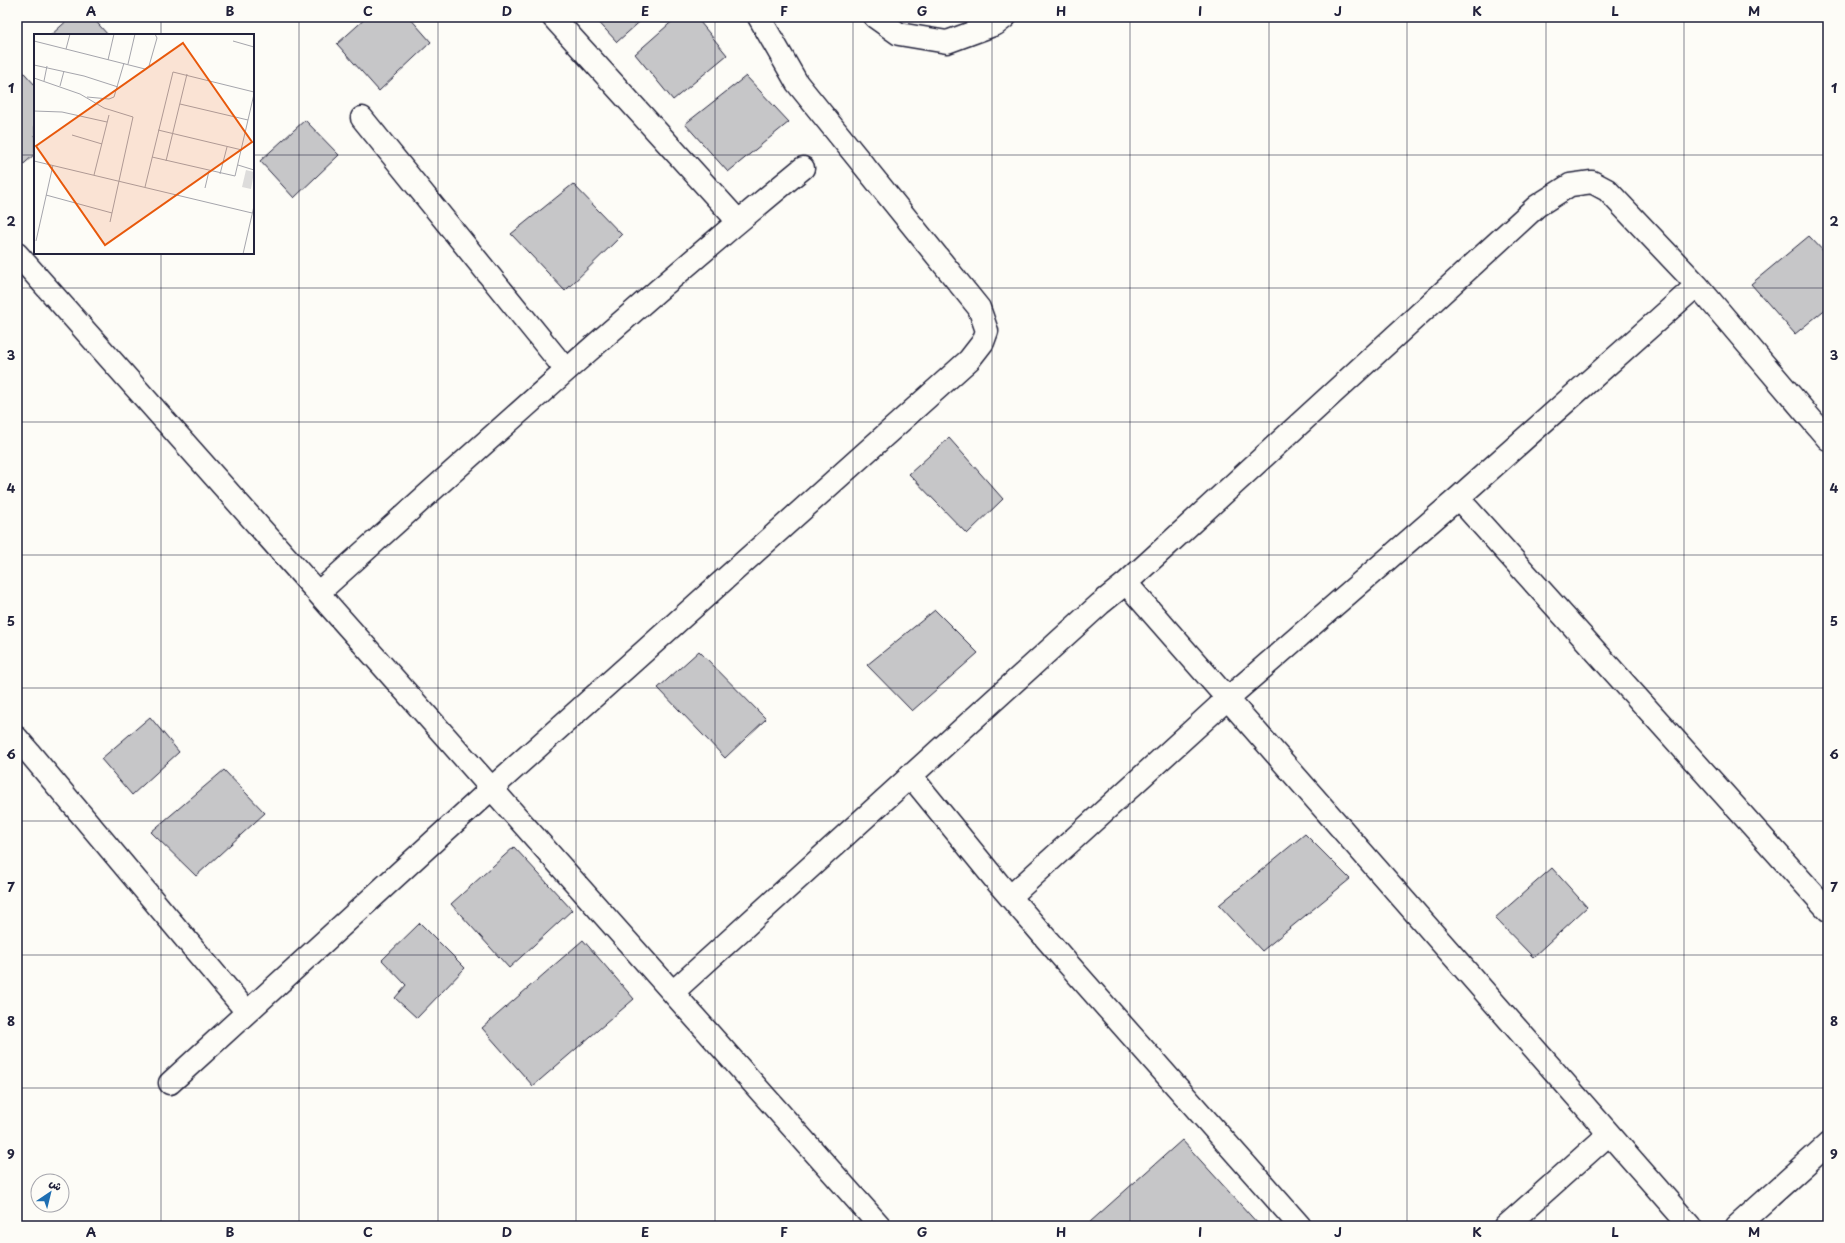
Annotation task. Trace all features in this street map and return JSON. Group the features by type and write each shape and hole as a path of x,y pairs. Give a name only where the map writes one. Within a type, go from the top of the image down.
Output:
{"street":[{"path":"553,17 738,221"},
{"path":"170,1083 492,788 969,360 983,342 987,331 979,308 797,83 759,17"},
{"path":"875,17 899,34 947,42 996,24 1005,17"},
{"path":"362,118 566,370"},
{"path":"318,593 566,370 738,221 803,168"},
{"path":"673,992 1100,604 1126,583 1537,206 1570,185 1592,182 1607,190 1697,286 1828,439"},
{"path":"20,264 318,593 880,1226"},
{"path":"1010,896 1227,699 1458,498 1697,286"},
{"path":"1458,498 1828,910"},
{"path":"1126,583 1690,1226"},
{"path":"17,738 247,1012"},
{"path":"910,776 1062,957 1300,1226"},
{"path":"1506,1226 1609,1134"},
{"path":"1737,1226 1828,1144"}],"building":[{"path":"71,17 92,17 107,34 52,34"},
{"path":"367,17 409,17 431,42 379,91 337,44"},
{"path":"594,17 645,17 617,42"},
{"path":"677,17 696,17 727,55 673,100 635,54"},
{"path":"17,65 34,84 34,155 17,170"},
{"path":"746,76 789,122 728,172 685,124"},
{"path":"305,120 339,155 294,198 260,161"},
{"path":"573,184 622,235 565,291 511,234"},
{"path":"1809,236 1828,256 1828,307 1795,334 1751,284"},
{"path":"949,438 1003,499 967,534 909,474"},
{"path":"935,610 978,653 912,711 867,665"},
{"path":"699,651 766,719 725,758 658,688"},
{"path":"150,717 179,752 132,795 101,759"},
{"path":"224,770 265,813 196,876 151,832"},
{"path":"1305,834 1350,879 1262,951 1219,905"},
{"path":"514,847 572,910 509,968 451,904"},
{"path":"1552,868 1587,907 1533,957 1495,918"},
{"path":"420,923 465,968 417,1018 395,998 406,985 382,960"},
{"path":"583,940 634,999 533,1086 482,1028"},
{"path":"1182,1140 1260,1226 1094,1226 1090,1222"}]}
